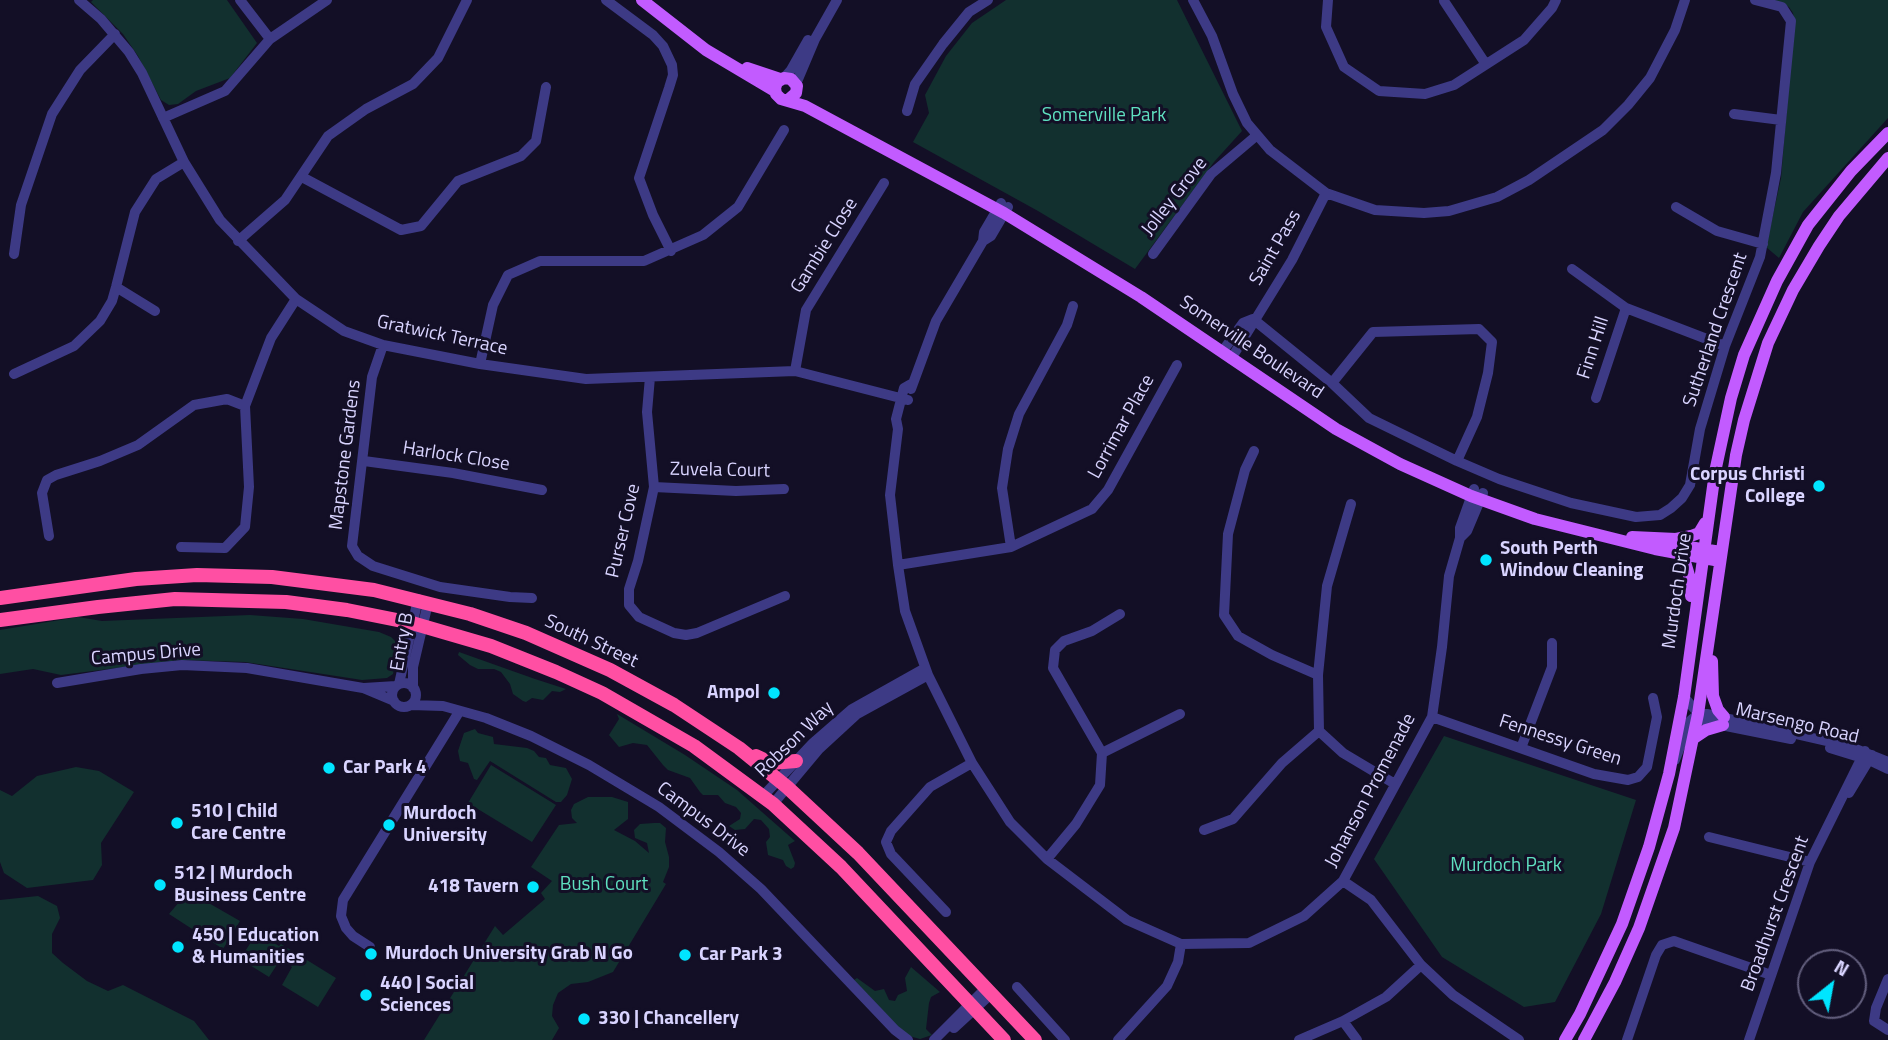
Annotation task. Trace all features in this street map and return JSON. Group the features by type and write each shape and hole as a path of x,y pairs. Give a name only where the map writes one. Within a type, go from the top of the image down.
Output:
{"highway":[{"name":"South Street","path":"0,598 106,582 197,575 272,577 374,590 423,601 507,626 570,651 674,705 738,748 783,783 858,853 1035,1040"},
{"path":"0,621 142,601 210,599 286,602 347,610 417,624 491,646 602,693 694,746 768,800 841,867 1003,1040"},
{"path":"738,748 771,763 796,761"}],"main road":[{"name":"Somerville Boulevard","path":"642,0 706,50 780,83 791,79 827,111 1003,208 1133,284 1228,353 1390,452 1477,495 1570,529 1683,555 1702,554"},
{"name":"Somerville Boulevard","path":"653,0 696,35 735,61 780,83"},
{"name":"Somerville Boulevard","path":"780,83 778,97 806,106 1003,208"},
{"path":"788,100 796,93 797,85"},
{"name":"Murdoch Drive","path":"1564,1040 1580,1014 1622,924 1649,847 1669,774 1684,697 1717,460 1744,355 1777,281 1814,217 1851,171 1888,133"},
{"name":"Murdoch Drive","path":"1584,1040 1615,982 1651,895 1674,828 1699,715 1738,445 1768,343 1793,290 1819,246 1839,216 1888,158"},
{"name":"Somerville Boulevard","path":"1477,495 1632,537 1720,556"},
{"path":"1632,537 1676,539 1695,536 1709,516"},
{"path":"1683,555 1690,579 1688,662"},
{"path":"1694,738 1723,721 1713,696 1710,633"}],"street":[{"name":"Gratwick Terrace","path":"79,0 115,34 142,73 184,162 207,202 238,241 296,299 344,331 383,345 586,379 794,371 849,383 877,393 887,400 904,402"},
{"path":"240,0 270,39"},
{"path":"163,117 225,92 270,39 327,0"},
{"path":"238,241 285,200 328,136 366,108 413,83 438,58 467,0"},
{"path":"606,0 653,35 663,46 672,65 673,75 639,178 671,251"},
{"path":"780,83 791,70 831,0"},
{"path":"797,85 815,39 837,0"},
{"path":"907,111 915,84 936,54 969,12 988,0"},
{"path":"1193,0 1212,36 1233,94 1247,123 1284,164 1326,193 1375,209 1424,213 1474,205 1514,189 1603,130 1628,105 1657,66 1675,30 1685,0"},
{"path":"1328,0 1326,26 1344,67 1379,91 1425,94 1454,85 1524,40 1556,0"},
{"name":"Sutherland Crescent","path":"1254,319 1332,383 1369,418 1457,461 1499,479 1571,503 1636,517 1660,514 1682,498 1690,485 1700,429 1724,346 1746,296 1763,244 1776,173 1791,21 1782,7 1755,0"},
{"path":"1444,1 1485,63"},
{"path":"14,254 21,205 51,114 80,70 115,34"},
{"path":"302,177 401,230 421,226 458,181 521,156 536,141 546,87"},
{"path":"1734,114 1781,120"},
{"path":"480,363 493,305 508,275 540,261 644,261 703,235 738,206 783,130"},
{"name":"Jolley Grove","path":"1153,254 1211,174 1256,136"},
{"path":"14,374 66,350 82,339 107,311 116,287 130,224 138,205 156,179 184,162"},
{"name":"Gambie Close","path":"794,371 806,310 884,183"},
{"name":"Saint Pass","path":"1228,353 1243,323 1254,319 1292,260 1326,193"},
{"path":"1676,207 1717,231 1763,244"},
{"path":"904,402 905,388 911,384 936,321 983,240 991,236 1003,208"},
{"path":"1572,268 1626,309 1724,346"},
{"path":"116,287 155,312"},
{"path":"181,547 225,548 245,527 249,487 246,406 271,338 296,299"},
{"path":"1011,547 1002,488 1008,449 1019,414 1067,325 1073,306"},
{"name":"Finn Hill","path":"1596,398 1626,309"},
{"path":"1332,383 1373,332 1479,329 1492,342 1488,373 1477,417 1457,461"},
{"name":"Mapstone Gardens","path":"383,345 372,377 352,546 358,555 373,566 440,587 532,598"},
{"name":"Lorrimar Place","path":"898,565 1011,547 1092,509 1108,490 1177,365"},
{"name":"Purser Cove","path":"650,377 647,412 654,487 628,597 629,605 639,617 674,633 686,635 698,633 785,596"},
{"path":"50,536 42,493 47,480 138,445 194,405 227,400 246,406"},
{"name":"Johanson Promenade","path":"904,402 896,419 898,429 890,495 905,611 926,672 972,763 1010,822 1047,859 1126,920 1181,944 1250,943 1304,916 1343,881 1432,717 1449,576 1460,538 1467,531 1477,495"},
{"path":"1254,450 1245,470 1228,534 1224,615 1238,636 1272,655 1318,675"},
{"name":"Harlock Close","path":"364,461 453,473 542,490"},
{"name":"Zuvela Court","path":"654,487 736,491 784,489"},
{"path":"1351,505 1327,586 1318,675 1319,731 1343,753 1395,783"},
{"name":"Entry B","path":"398,685 423,601"},
{"path":"0,611 18,618"},
{"path":"1047,859 1076,824 1100,785 1102,753 1053,668 1055,650 1064,641 1092,631 1120,614"},
{"name":"Entry B","path":"414,689 417,624"},
{"path":"1521,748 1552,667 1552,643"},
{"name":"Campus Drive","path":"57,683 182,665 247,668 363,688 400,706 443,706"},
{"name":"Robson Way","path":"783,783 796,761 852,709 926,672"},
{"name":"Robson Way","path":"768,800 857,714 926,672"},
{"name":"Campus Drive","path":"363,688 407,683 443,706 486,718 569,754 613,778 681,822 761,889 895,1030 908,1040"},
{"path":"394,701 392,694 398,685"},
{"path":"411,705 415,700 414,689"},
{"name":"Marsengo Road","path":"1684,697 1706,722 1723,721 1888,762"},
{"name":"Fennessy Green","path":"1432,717 1594,774 1622,780 1633,779 1644,771 1650,757 1657,717 1653,698"},
{"path":"370,947 348,932 341,916 343,900 459,712"},
{"path":"1102,753 1180,714"},
{"path":"1669,774 1685,730 1693,717 1699,715"},
{"path":"1204,830 1233,819 1282,764 1319,731"},
{"name":"Marsengo Road","path":"1867,756 1888,769"},
{"name":"Broadhurst Crescent","path":"1749,1040 1810,862 1867,756"},
{"path":"946,912 891,854 886,842 891,831 930,787 972,763"},
{"path":"1709,837 1810,862"},
{"path":"1343,881 1371,900 1421,965 1453,995 1519,1040"},
{"path":"1627,1040 1662,944 1674,941 1771,975"},
{"path":"1118,1040 1167,986 1178,962 1181,944"},
{"path":"1299,1040 1343,1021 1386,997 1421,965"},
{"path":"1888,979 1876,1008 1874,1021 1888,1030"},
{"path":"1017,987 1065,1040"},
{"path":"942,1040 990,990"},
{"path":"934,1040 973,1007"},
{"path":"1343,1021 1357,1040"},
{"name":"Campus Drive","path":"895,1030 900,1040"}],"green space":[{"path":"227,0 257,43 230,78 196,91 178,104 169,105 161,100 123,34 91,2"},
{"name":"Somerville Park","path":"1006,0 1177,0 1242,131 1214,162 1135,269 1038,211 913,142 929,113 925,95 946,56 972,23"},
{"path":"1771,0 1888,0 1888,118 1803,212 1779,258 1766,247 1781,178 1794,23 1789,7"},
{"path":"250,615 303,619 379,632 391,637 399,645 393,674 387,678 362,680 245,662 180,660 61,675 33,669 0,674 0,630 78,617 102,621"},
{"path":"459,652 566,689 560,692 552,691 543,700 532,698 523,701 513,694 510,684 501,672 478,669 458,655"},
{"path":"617,714 737,790 795,841 788,845 794,867 791,869 783,860 768,855 766,842 770,837 769,829 761,820 754,819 745,829 735,830 729,826 740,819 741,813 736,807 725,803 718,795 703,795 690,778 668,770 647,745 633,743 619,747 609,735 619,719"},
{"path":"475,729 478,733 493,737 494,744 527,748 539,757 546,758 550,765 566,768 572,779 567,795 561,802 556,802 490,761 477,780 474,779 468,763 460,761 458,751 464,733"},
{"name":"Murdoch Park","path":"1444,736 1636,800 1601,914 1555,1002 1524,1007 1442,957 1374,859"},
{"path":"491,765 556,805 532,842 468,803"},
{"path":"76,767 99,771 134,792 101,843 102,865 93,880 27,888 4,873 0,862 0,790 12,796 37,776"},
{"name":"Bush Court","path":"588,797 612,797 628,802 628,819 614,830 635,841 649,853 647,843 635,838 634,830 640,824 654,823 660,823 666,828 669,867 663,882 666,884 613,972 588,982 571,984 558,993 552,1016 559,1028 552,1040 424,1040 495,926 503,935 545,899 541,893 552,881 531,867 559,825 577,823 572,818 571,810 574,804"},
{"path":"38,896 57,906 60,918 52,934 52,953 63,963 87,981 108,991 123,985 194,1021 209,1040 0,1040 0,900"},
{"path":"188,897 197,900 200,898 240,921 223,949 169,914 180,901"},
{"path":"257,933 279,946 281,944 336,978 318,1007 282,985 292,967 280,960 269,977 240,959"},
{"path":"911,967 940,992 931,997 929,1003 926,1029 932,1035 920,1039 901,1030 854,980 857,978 875,991 884,989 889,1000 895,1001 898,995 907,991 905,978"}],"place":[{"name":"Corpus Christi College","path":"1819,486"},
{"name":"South Perth Window Cleaning","path":"1486,560"},
{"name":"Ampol","path":"774,693"},
{"name":"Car Park 4","path":"329,768"},
{"name":"510 | Child Care Centre","path":"177,823"},
{"name":"Murdoch University","path":"389,825"},
{"name":"512 | Murdoch Business Centre","path":"160,885"},
{"name":"418 Tavern","path":"533,887"},
{"name":"450 | Education & Humanities","path":"178,947"},
{"name":"Murdoch University Grab N Go","path":"371,954"},
{"name":"Car Park 3","path":"685,955"},
{"name":"440 | Social Sciences","path":"366,995"},
{"name":"330 | Chancellery","path":"584,1019"}]}
